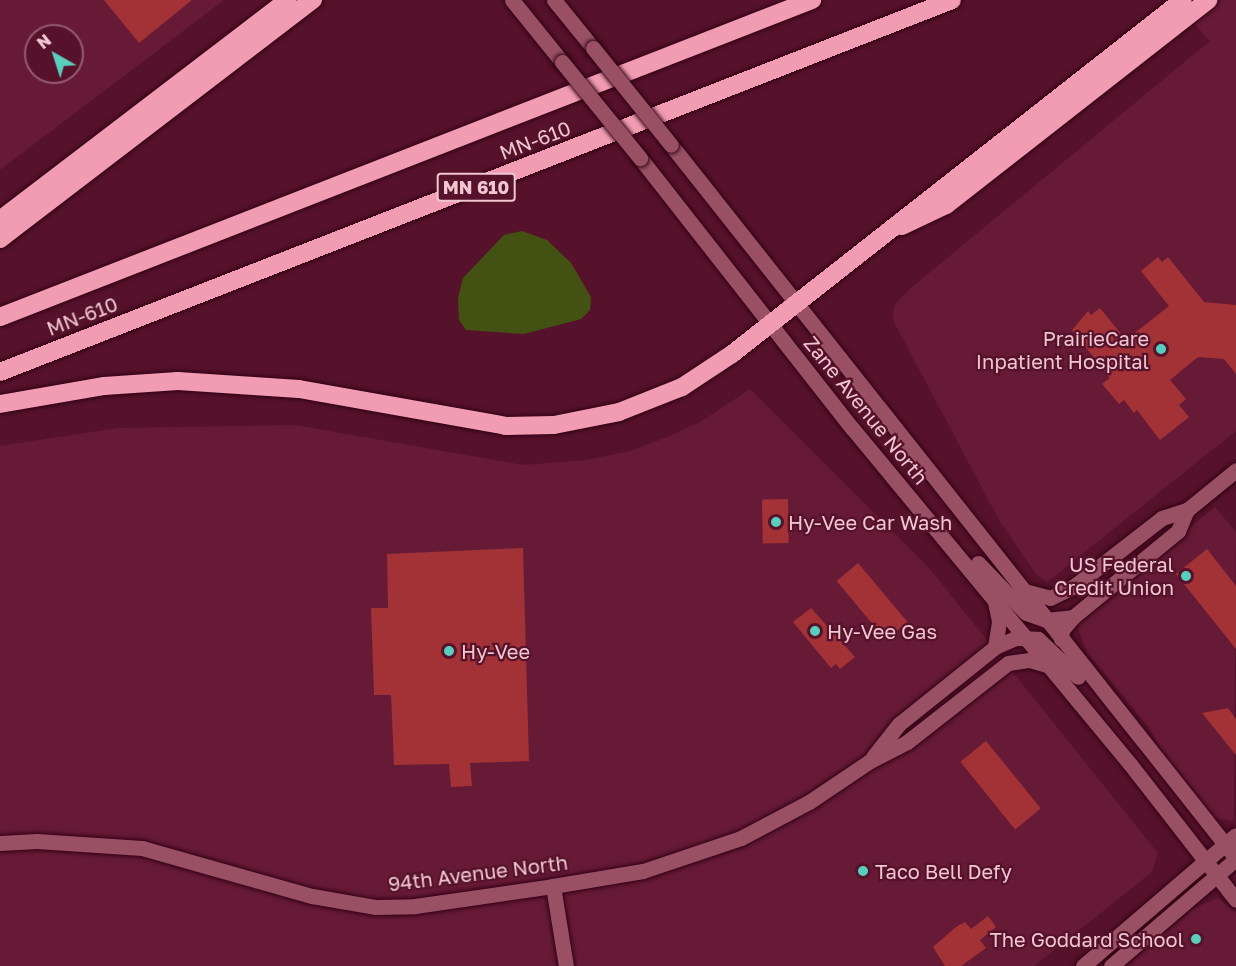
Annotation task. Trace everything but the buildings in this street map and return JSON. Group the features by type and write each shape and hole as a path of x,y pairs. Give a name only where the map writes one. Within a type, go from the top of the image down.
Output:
{"highway":[{"path":"0,220 288,0"},
{"path":"0,239 313,0"},
{"name":"MN-610","path":"0,317 812,0"},
{"name":"MN-610","path":"0,372 952,0"},
{"path":"0,404 104,386 222,383 308,390 506,426 554,425 608,416 662,396 717,364 1183,0"},
{"path":"889,229 946,205 1208,0"}],"main road":[{"name":"Zane Avenue North","path":"512,0 640,158 855,432 1130,764 1202,860 1236,900"},
{"name":"Zane Avenue North","path":"554,0 1139,738 1230,839 1236,859"},
{"path":"855,432 936,513 1011,600 1026,613 1046,620 1073,617"},
{"path":"1021,590 1042,598 1058,596 1129,547 1162,518 1187,510 1236,470"},
{"path":"1061,639 1062,630 1073,617 1178,531 1187,510"},
{"path":"994,598 999,621 995,647"},
{"path":"1025,636 1049,645 1100,704 1139,738"},
{"name":"94th Avenue North","path":"870,761 899,724 995,647 1025,636"},
{"name":"94th Avenue North","path":"0,843 46,841 142,848 322,898 376,907 415,906 643,871 741,838 809,802 870,761 907,742 1008,663 1030,660 1050,666"},
{"path":"1083,966 1202,860 1230,839"},
{"path":"1111,966 1236,859"},
{"path":"553,886 566,966"}],"shaded area":[{"path":"0,0 224,0 0,170"},
{"path":"1219,0 1236,0 1236,431 1047,582 1035,573 999,520 894,322 893,311 896,303 911,288 1210,41 1192,21"},
{"path":"522,231 547,240 571,263 591,297 590,310 581,319 524,334 466,330 459,320 458,298 463,278 504,235"},
{"path":"750,389 929,568 1158,853 1152,872 1034,966 0,966 0,446 118,428 295,425 523,465 586,460 630,451 700,422"},
{"path":"1215,507 1236,532 1234,821 1213,818 1175,772 1148,727 1087,652 1077,627 1085,612"},
{"name":"The Goddard School","path":"1218,898 1236,912 1236,966 1125,966 1193,908"}],"place":[{"name":"PrairieCare Inpatient Hospital","path":"1161,349"},
{"name":"Hy-Vee Car Wash","path":"776,522"},
{"name":"US Federal Credit Union","path":"1186,576"},
{"name":"Hy-Vee Gas","path":"815,631"},
{"name":"Hy-Vee","path":"449,651"},
{"name":"Taco Bell Defy","path":"863,871"},
{"name":"The Goddard School","path":"1196,939"}]}
